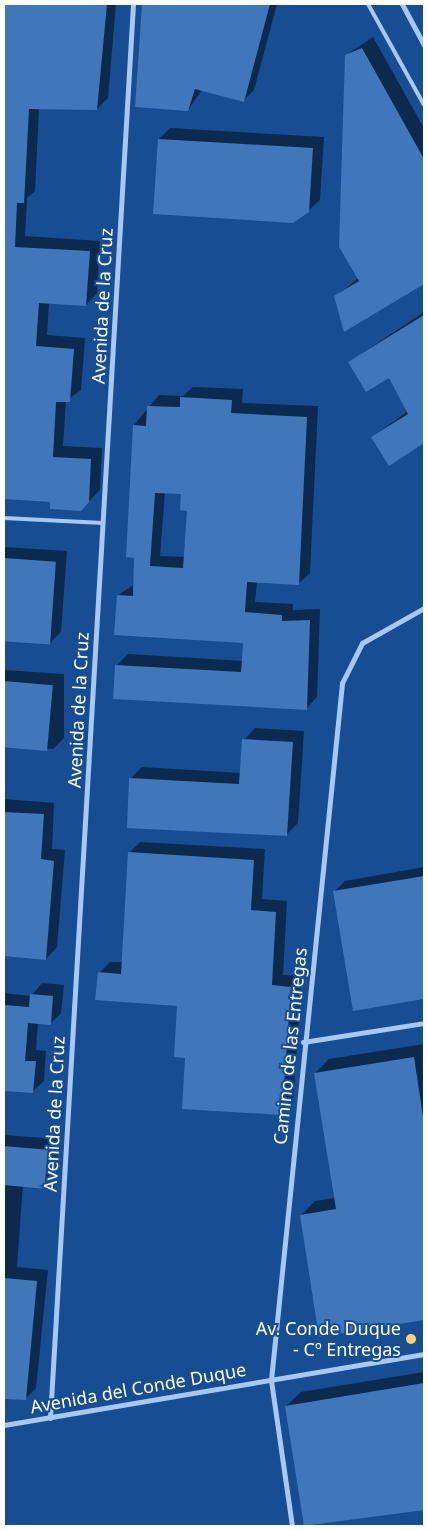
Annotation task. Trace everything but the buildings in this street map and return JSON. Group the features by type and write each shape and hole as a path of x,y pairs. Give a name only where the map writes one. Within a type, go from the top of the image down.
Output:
{"street":[{"name":"Avenida de la Cruz","path":"50,1418 133,4"},
{"path":"402,4 424,44"},
{"name":"Camino de las Entregas","path":"292,1526 271,1380 303,1042 342,683 362,643 424,608"},
{"path":"303,1042 424,1023"},
{"name":"Avenida del Conde Duque","path":"4,1425 424,1354"}],"lane":[{"path":"368,4 424,105"},
{"path":"4,518 103,522"}],"place":[{"name":"Av. Conde Duque - Cº Entregas","path":"411,1339"}]}
